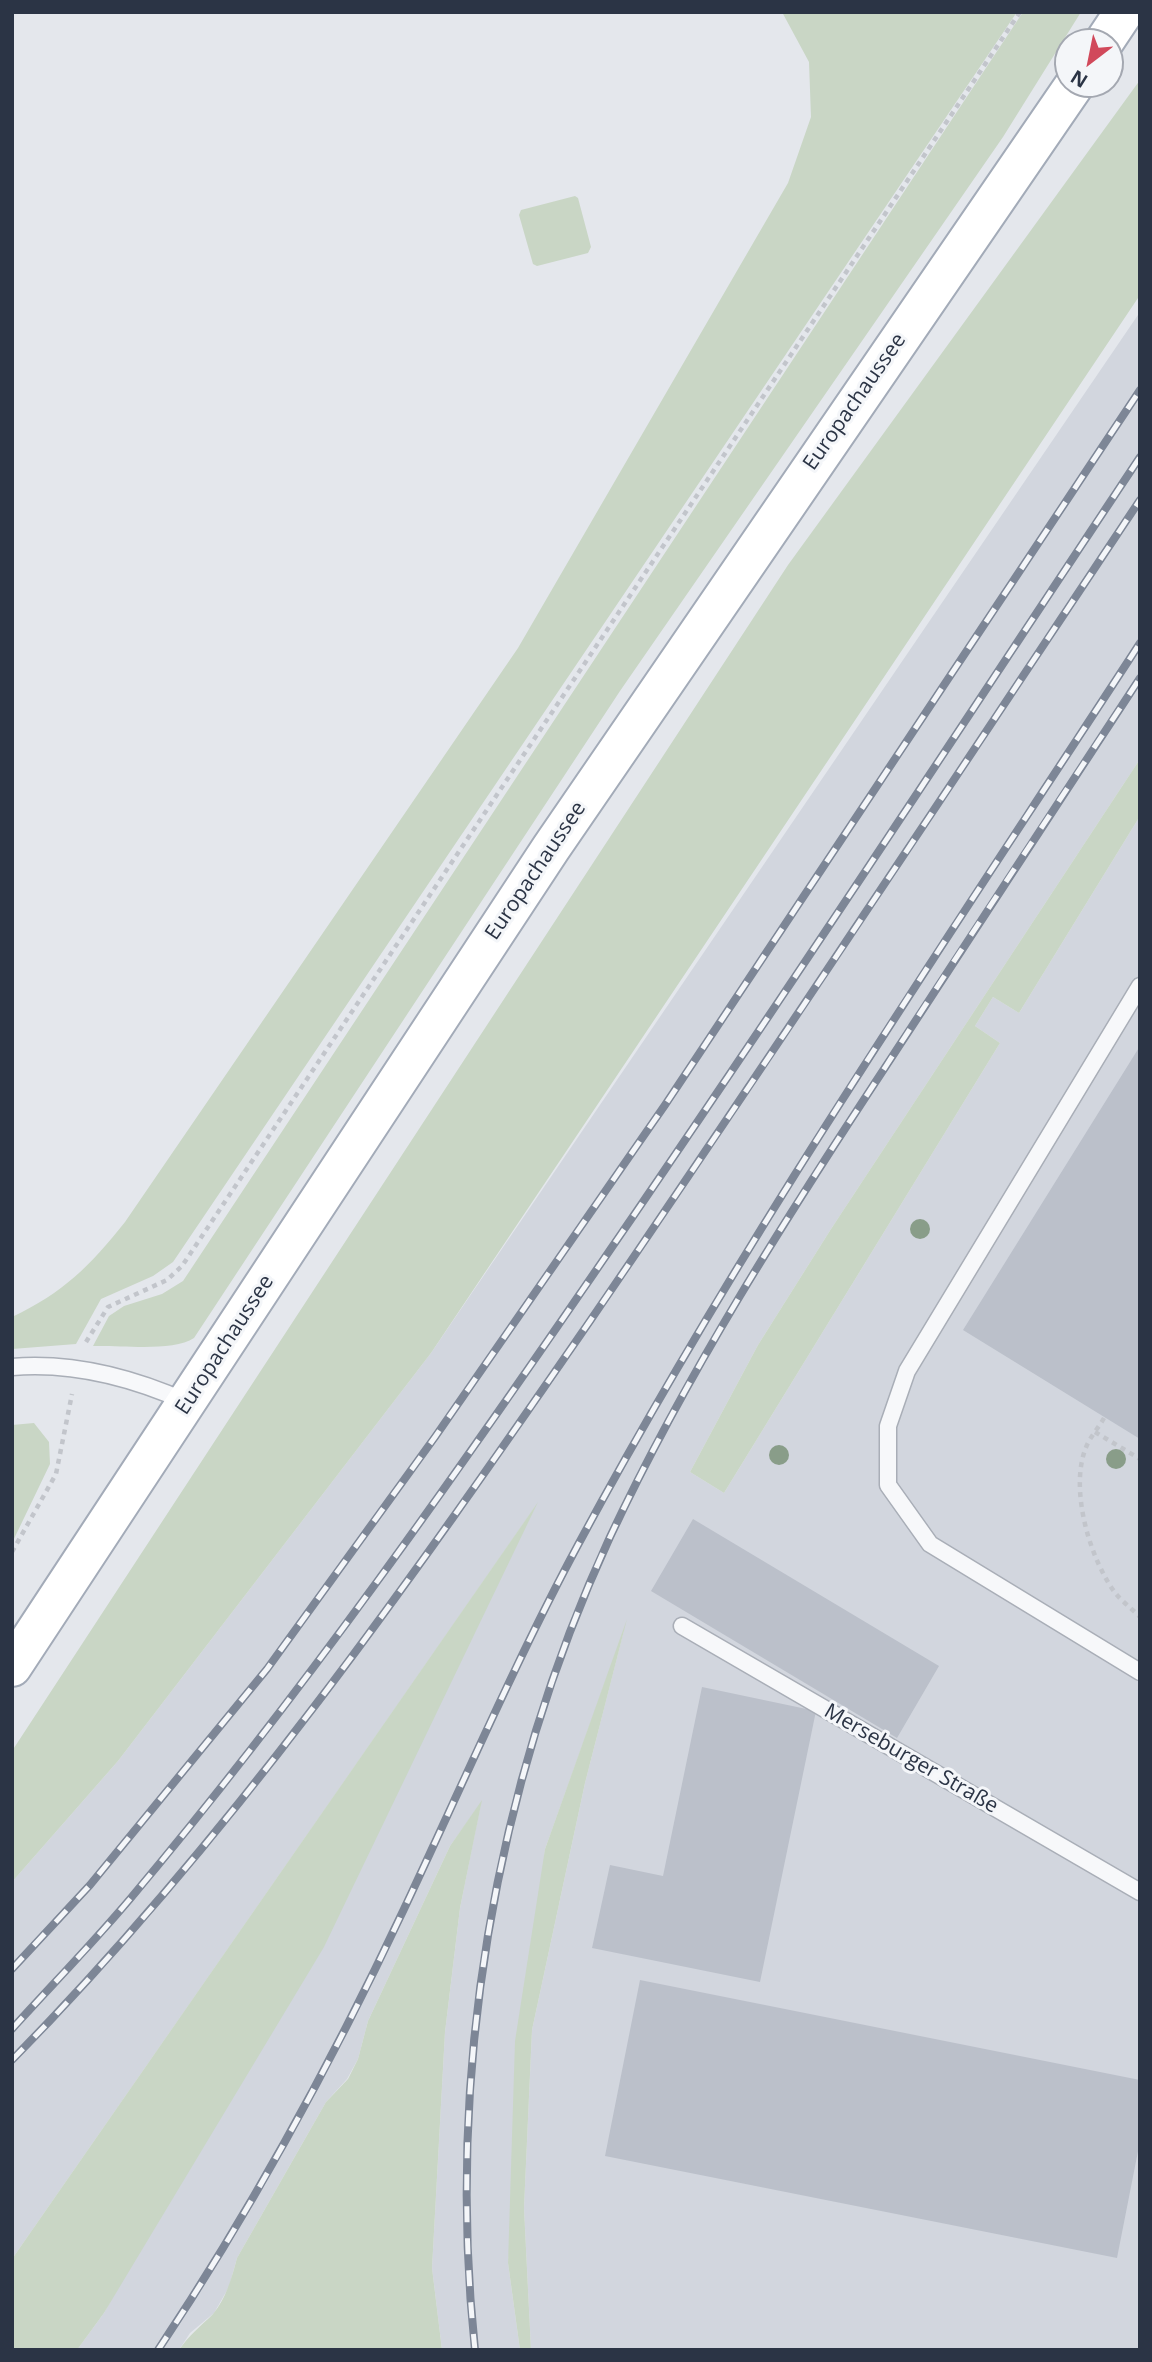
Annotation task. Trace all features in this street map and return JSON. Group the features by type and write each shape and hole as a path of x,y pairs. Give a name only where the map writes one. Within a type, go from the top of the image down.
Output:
{"main road":[{"path":"1113,28 1124,12"},
{"name":"Europachaussee","path":"12,1667 551,848 790,495 1066,98"}],"lane":[{"path":"1140,986 906,1371 888,1426 888,1485 930,1544 1140,1672"},
{"path":"12,1367 77,1370 124,1378 187,1402"},
{"name":"Merseburger Straße","path":"682,1626 1140,1892"}],"path":[{"path":"12,1552 56,1474 77,1370 85,1345 108,1307 167,1280 182,1266 1020,12"},
{"path":"1104,1418 1086,1447 1080,1480 1084,1521 1098,1562 1110,1584 1140,1617"},
{"path":"1095,1432 1140,1459"}],"shaded area":[{"path":"1140,312 1140,759 831,1229 758,1345 690,1472 724,1493 1000,1043 975,1026 993,997 1019,1013 1140,816 1140,2350 531,2350 524,2208 532,2030 585,1783 624,1630 545,1849 508,2263 520,2350 442,2350 432,2268 445,2032 460,1908 481,1803 450,1846 368,2021 358,2059 347,2079 326,2102 237,2258 229,2287 214,2313 190,2333 179,2350 77,2350 104,2313 535,1507 12,2259 12,1882 118,1761 431,1353"}],"green space":[{"path":"782,12 1017,12 173,1262 153,1276 101,1299 76,1344 12,1349 12,1317 61,1288 100,1252 125,1222 518,648 788,183 811,117 809,62"},
{"path":"1023,12 1081,12 1071,28 1054,28 1054,55 1003,137 620,691 194,1338 173,1345 93,1346 109,1316 124,1306 162,1294 183,1281"},
{"path":"1140,80 1140,295 431,1353 118,1761 12,1882 12,1751 788,565"},
{"path":"575,196 578,198 591,247 588,253 537,266 533,264 519,215 521,210"},
{"path":"1140,759 1140,816 1019,1013 993,997 975,1026 1000,1043 724,1493 690,1472 758,1345 831,1229"},
{"path":"34,1423 49,1442 50,1464 12,1543 12,1425"},
{"path":"538,1502 324,1947 104,2313 77,2350 12,2350 12,2259"},
{"path":"627,1619 585,1783 532,2030 524,2208 531,2350 520,2350 508,2263 515,2041 545,1849"},
{"path":"482,1800 460,1908 445,2032 432,2268 442,2350 179,2350 222,2302 237,2258 326,2102 348,2079 358,2059 368,2021 450,1846"}],"building":[{"path":"1140,1046 1140,1439 963,1330"},
{"path":"693,1519 939,1666 897,1738 651,1591"},
{"path":"702,1687 816,1711 760,1982 592,1948 610,1865 663,1876"},
{"path":"640,1980 1140,2080 1140,2141 1117,2258 605,2156"}],"railway":[{"path":"12,1969 90,1885 267,1669 435,1437 665,1105 1140,390"},
{"path":"12,2029 116,1916 194,1821 318,1662 437,1499 744,1053 1140,457"},
{"path":"12,2060 93,1975 245,1796 456,1514 660,1219 1140,500"},
{"path":"158,2350 226,2243 319,2079 404,1909 533,1633 643,1427 779,1199 1140,643"},
{"path":"475,2350 468,2246 468,2142 474,2038 488,1934 509,1832 536,1731 570,1633 610,1537 640,1475 740,1296 849,1123 1140,678"}]}
